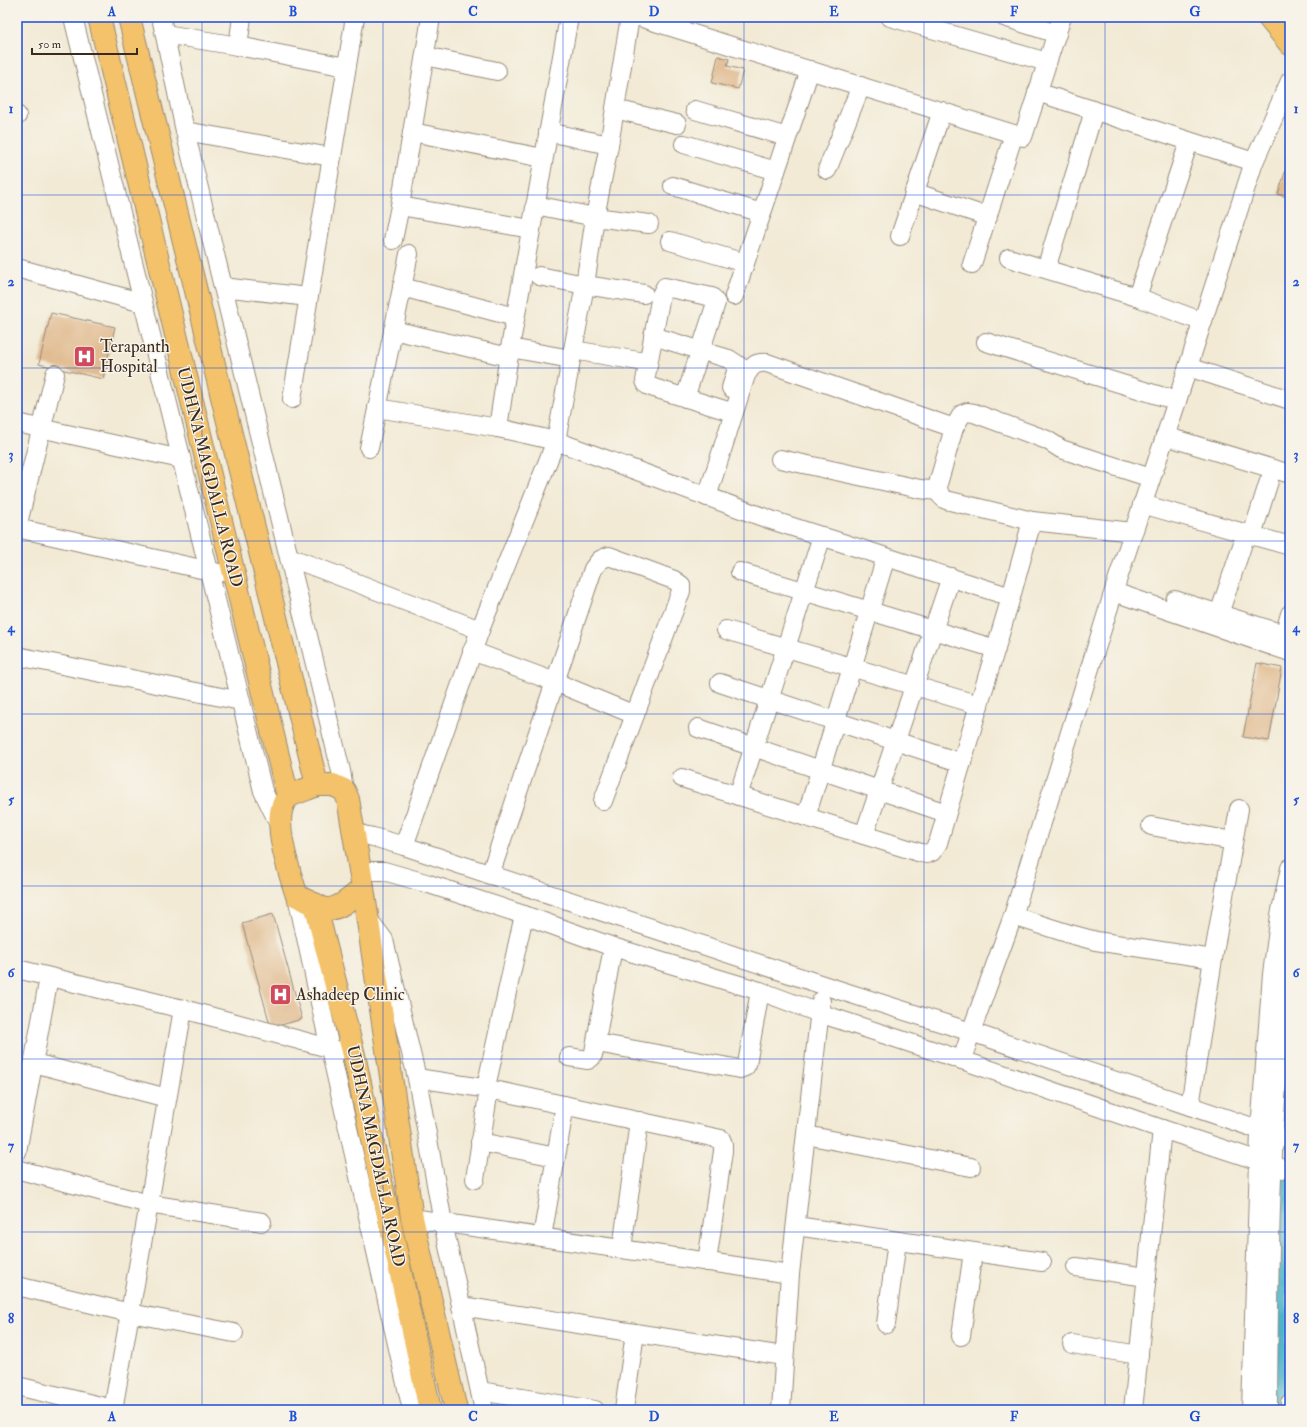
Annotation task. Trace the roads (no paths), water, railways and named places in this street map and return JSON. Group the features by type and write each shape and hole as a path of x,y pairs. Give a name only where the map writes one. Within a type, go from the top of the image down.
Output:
{"main road":[{"name":"UDHNA MAGDALLA ROAD","path":"98,17 288,797"},
{"name":"UDHNA MAGDALLA ROAD","path":"129,17 317,785"},
{"path":"1268,17 1290,44"},
{"path":"361,879 344,903 333,908 324,909 306,900 285,857 280,826 282,808 288,797 317,785 333,785 344,790 348,799 354,833 361,879 366,916 412,1218 456,1410"},
{"name":"UDHNA MAGDALLA ROAD","path":"306,900 354,1055 430,1410"}],"street":[{"path":"73,17 263,791 280,826"},
{"path":"238,46 242,17"},
{"path":"292,399 355,17"},
{"path":"392,240 400,206 432,17"},
{"path":"498,428 509,352 569,17"},
{"path":"404,846 472,651 556,441 585,285 595,217 609,145 630,17"},
{"path":"638,17 694,25 810,70 1023,137 1062,17"},
{"path":"890,17 1047,62"},
{"path":"1004,17 1057,34"},
{"path":"344,790 341,771 185,131 163,25 238,46 346,67"},
{"path":"425,56 497,71"},
{"path":"734,296 810,70"},
{"path":"962,1060 1013,916 1115,586 1150,478 1178,401 1254,162 1290,81"},
{"path":"827,170 860,86"},
{"path":"1038,92 1254,162"},
{"path":"615,109 677,124"},
{"path":"695,110 787,137"},
{"path":"900,236 942,111"},
{"path":"1046,269 1094,111"},
{"path":"185,131 331,156"},
{"path":"412,132 543,158"},
{"path":"548,132 609,145"},
{"path":"972,264 1014,134"},
{"path":"1137,297 1189,142"},
{"path":"684,144 776,171"},
{"path":"673,186 762,213"},
{"path":"914,192 988,217"},
{"path":"535,205 595,217 649,224"},
{"path":"400,206 531,229"},
{"path":"670,241 745,263"},
{"path":"369,448 409,254"},
{"path":"1009,258 1137,297 1203,322"},
{"path":"17,268 143,303"},
{"path":"539,276 644,294"},
{"path":"223,287 308,296"},
{"path":"402,287 516,317"},
{"path":"685,398 716,303 712,297 665,287 660,295 645,381 647,385 654,388 685,398 725,410"},
{"path":"393,330 509,352 572,354 639,361"},
{"path":"653,336 729,358 738,364 704,496"},
{"path":"986,342 1178,401"},
{"path":"704,496 746,375 752,366 759,363 767,363 954,428"},
{"path":"1188,367 1290,400"},
{"path":"55,374 17,528 209,571 234,575"},
{"path":"377,408 498,428 556,441 771,520 1012,597"},
{"path":"1133,532 1032,521 946,500 941,497 938,490 938,484 954,428 962,414 967,412 974,413 1047,440 1061,449 1150,478"},
{"path":"17,423 181,459"},
{"path":"1165,436 1290,474"},
{"path":"780,458 920,489 938,490"},
{"path":"1219,614 1269,481"},
{"path":"1142,504 1290,546"},
{"path":"682,778 864,836 927,854 932,852 935,849 1012,597 1032,521"},
{"path":"738,796 822,536"},
{"path":"490,876 593,569 600,560 609,556 674,580 680,585 681,591 603,801"},
{"path":"289,557 480,630"},
{"path":"806,817 886,557"},
{"path":"740,572 996,649"},
{"path":"864,836 951,577"},
{"path":"1115,586 1219,614 1287,636 1290,614"},
{"path":"1115,586 1290,652"},
{"path":"726,630 979,705"},
{"path":"472,651 555,682 635,715"},
{"path":"17,656 241,701"},
{"path":"720,683 962,762"},
{"path":"698,728 946,813"},
{"path":"1190,1106 1213,959 1239,809"},
{"path":"1151,826 1233,841"},
{"path":"354,833 404,846 823,986 971,1032 1274,1135"},
{"path":"1274,1135 1272,974 1280,916 1290,868"},
{"path":"361,879 384,871 429,884 524,915 613,947 760,991 820,1013 1290,1171"},
{"path":"306,900 330,1049 412,1410"},
{"path":"475,1179 488,1084 524,915"},
{"path":"366,916 384,940 417,1078 443,1223 484,1410"},
{"path":"1013,916 1096,941 1213,959"},
{"path":"569,1057 588,1060 592,1057 596,1043 613,947"},
{"path":"1251,1410 1266,1162 1274,1135 1284,997 1290,953"},
{"path":"17,969 183,1009 354,1055"},
{"path":"17,1152 22,1097 34,1063 49,977"},
{"path":"780,1410 790,1274 823,986"},
{"path":"596,1043 740,1069 745,1067 747,1064 760,991"},
{"path":"17,1386 114,1410 183,1009"},
{"path":"34,1063 167,1098"},
{"path":"417,1078 488,1084 565,1105 721,1139 724,1144 707,1262"},
{"path":"542,1238 565,1105"},
{"path":"622,1249 639,1121"},
{"path":"1133,1410 1148,1277 1162,1129"},
{"path":"806,1135 971,1167"},
{"path":"480,1142 556,1157"},
{"path":"1266,1162 1268,1410"},
{"path":"17,1168 149,1204 262,1222"},
{"path":"412,1218 790,1274"},
{"path":"796,1226 1042,1262"},
{"path":"886,1324 897,1241"},
{"path":"961,1336 973,1252"},
{"path":"1076,1267 1148,1277"},
{"path":"17,1286 130,1312 234,1332"},
{"path":"461,1306 784,1356"},
{"path":"624,1410 635,1333"},
{"path":"1072,1344 1139,1355"},
{"path":"480,1391 595,1410"},
{"path":"1290,1403 1290,1410"}],"waterway":[{"path":"1287,1093 1290,1026"},
{"path":"1278,1410 1283,1174"}],"place":[{"name":"Terapanth Hospital","path":"84,356"},
{"name":"Ashadeep Clinic","path":"280,994"}]}
